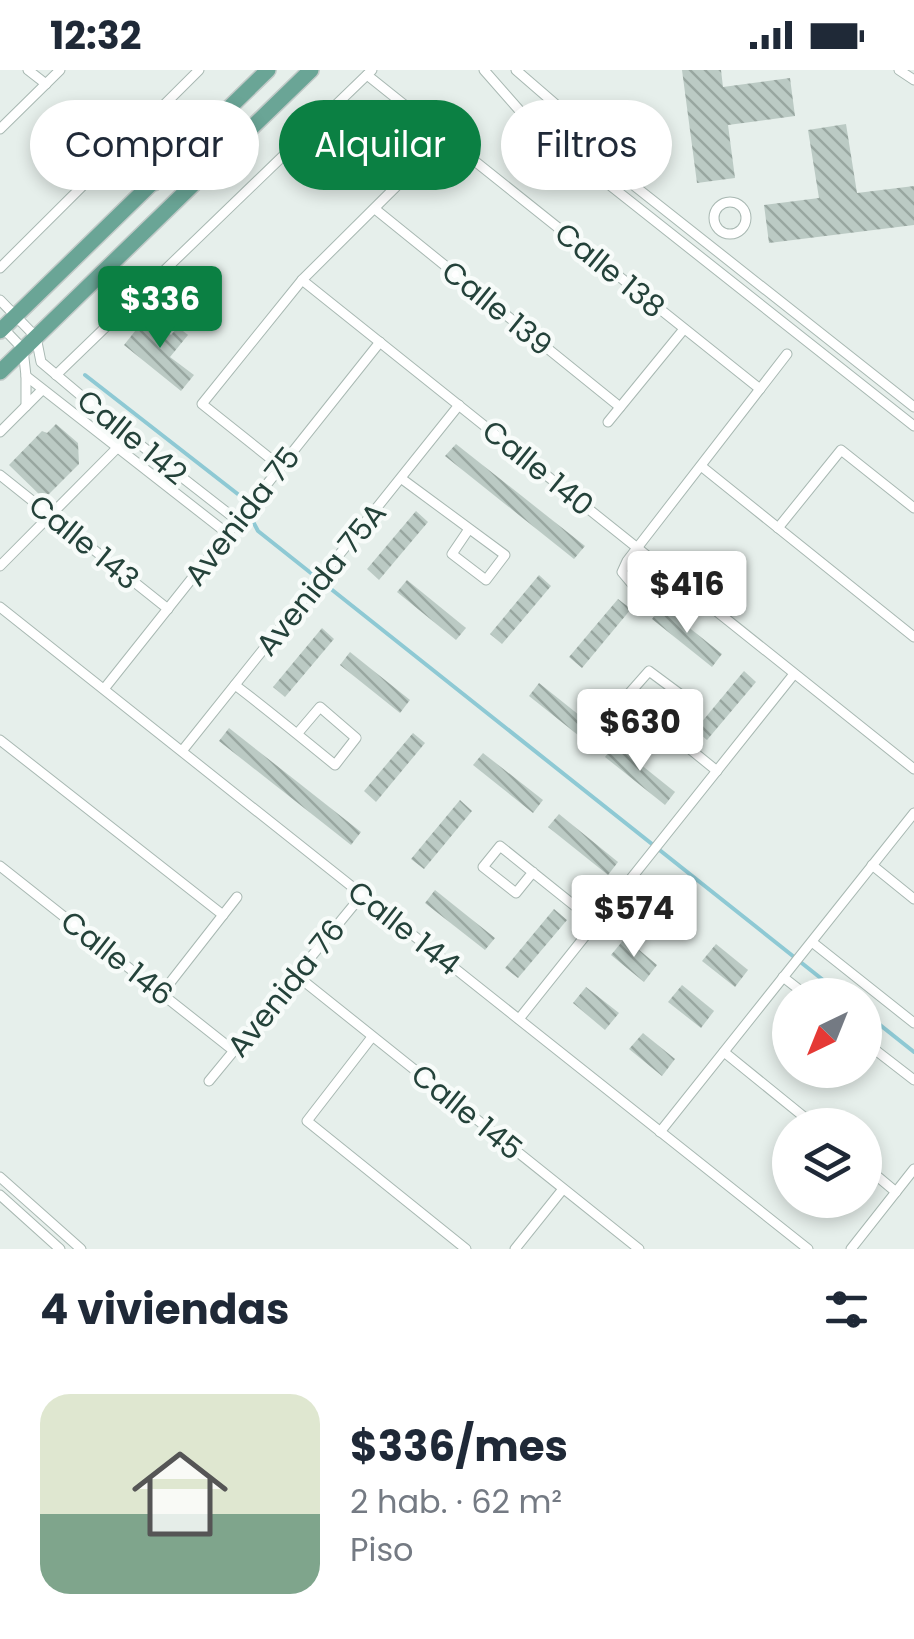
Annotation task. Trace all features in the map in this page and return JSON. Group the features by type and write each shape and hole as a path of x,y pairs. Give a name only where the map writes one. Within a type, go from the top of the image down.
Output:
{"main road":[{"path":"238,100 268,70"},
{"path":"0,372 311,70"},
{"path":"1,327 147,190"}],"street":[{"path":"28,70 46,84"},
{"path":"0,130 60,70"},
{"path":"169,100 199,70"},
{"path":"484,70 510,100"},
{"path":"516,70 553,100"},
{"path":"899,70 914,80"},
{"path":"56,375 370,73"},
{"name":"Calle 138","path":"370,73 401,100"},
{"name":"Calle 138","path":"481,167 760,390"},
{"path":"0,268 79,190"},
{"path":"281,467 202,404 302,280 394,190"},
{"path":"615,190 914,426"},
{"path":"639,190 914,407"},
{"name":"Calle 139","path":"375,209 620,407"},
{"path":"694,254 720,230"},
{"name":"Calle 140","path":"302,280 914,770"},
{"name":"Calle 142","path":"0,300 36,337 41,362 129,436 240,519"},
{"path":"1,327 23,349 26,406"},
{"path":"608,422 684,329"},
{"name":"Avenida 75","path":"104,690 380,342"},
{"path":"666,572 644,590 622,572 787,354"},
{"name":"Calle 142","path":"26,376 228,534"},
{"path":"0,432 42,390"},
{"name":"Avenida 75A","path":"182,751 459,406"},
{"path":"0,566 129,436"},
{"path":"778,528 841,450 914,508"},
{"path":"700,466 914,636"},
{"name":"Calle 143","path":"0,474 168,610"},
{"path":"402,479 505,555 486,580 452,554 469,529"},
{"name":"Calle 144","path":"0,606 808,1249"},
{"path":"656,722 680,694 648,671 626,697 656,722 717,771"},
{"path":"519,1019 794,674"},
{"path":"235,685 335,765 356,738 320,707 297,734"},
{"path":"0,740 224,915"},
{"path":"660,1132 914,812"},
{"path":"532,872 516,893 483,867 500,846 596,923"},
{"path":"872,865 914,899"},
{"name":"Calle 146","path":"0,866 234,1051"},
{"name":"Avenida 76","path":"209,1082 362,894"},
{"path":"162,994 238,897"},
{"path":"812,942 914,1023"},
{"name":"Calle 145","path":"296,976 638,1249"},
{"path":"372,1036 307,1122 466,1249"},
{"path":"724,1052 793,1108"},
{"path":"882,1055 914,1080"},
{"path":"851,1249 914,1169"},
{"path":"0,1178 81,1249"},
{"path":"882,1180 896,1192"},
{"path":"515,1249 564,1189"},
{"path":"0,1195 60,1249"},
{"path":"14,1207 22,1198"}],"building":[{"path":"682,70 721,70 723,87 790,78 795,116 728,125 735,178 697,183"},
{"path":"846,124 857,193 914,186 914,225 769,243 764,205 819,198 808,130"},
{"path":"147,316 171,335 178,327 188,335 170,357 194,375 181,391 124,345"},
{"path":"56,424 78,443 79,464 44,499 9,465 42,431 47,433"},
{"path":"456,444 585,546 574,559 445,456"},
{"path":"416,511 428,522 379,580 367,569"},
{"path":"539,575 551,586 502,644 490,634"},
{"path":"407,580 466,628 456,640 397,592"},
{"path":"618,599 631,609 582,668 569,657"},
{"path":"662,606 722,654 712,667 652,619"},
{"path":"322,628 334,639 285,697 273,687"},
{"path":"350,652 410,700 400,713 340,665"},
{"path":"744,671 756,682 707,740 695,730"},
{"path":"539,683 599,731 588,743 529,696"},
{"path":"229,728 361,832 351,845 219,741"},
{"path":"413,733 425,743 376,802 364,791"},
{"path":"615,744 675,792 665,805 605,757"},
{"path":"483,753 543,800 533,813 473,765"},
{"path":"460,800 472,811 424,869 411,859"},
{"path":"559,814 618,862 608,875 548,827"},
{"path":"435,890 495,938 485,950 425,903"},
{"path":"660,896 692,923 678,940 646,913"},
{"path":"554,909 567,920 518,978 505,968"},
{"path":"625,938 657,965 644,982 611,955"},
{"path":"716,944 748,970 735,987 702,961"},
{"path":"682,985 714,1011 701,1028 668,1002"},
{"path":"586,987 619,1013 605,1030 573,1003"},
{"path":"643,1033 675,1059 662,1076 629,1049"}],"waterway":[{"path":"85,375 239,495 258,531 821,978"},
{"path":"882,1027 914,1052"}]}
